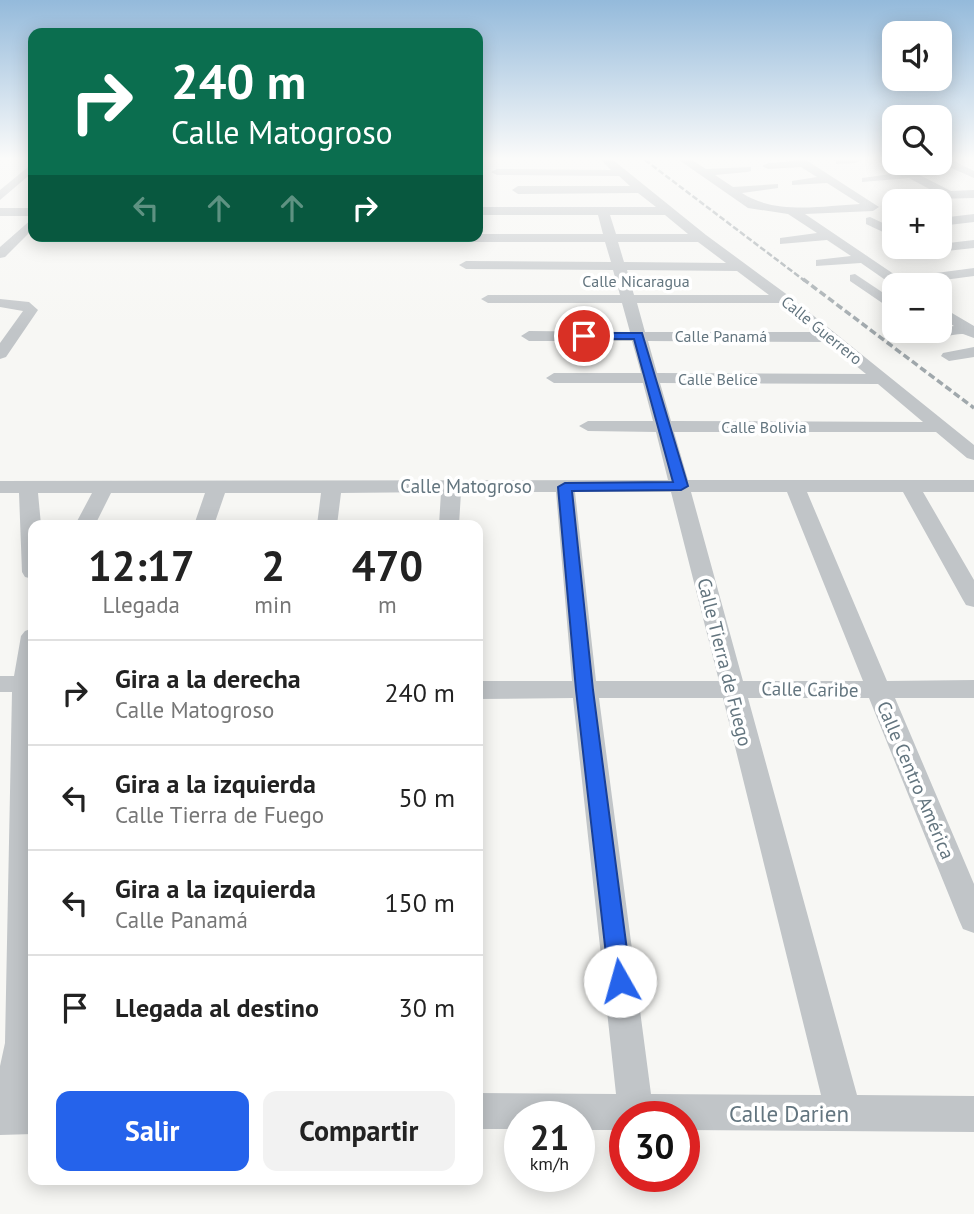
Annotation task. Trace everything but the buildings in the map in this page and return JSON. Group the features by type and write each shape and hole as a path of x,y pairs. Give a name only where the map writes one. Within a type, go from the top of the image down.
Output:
{"street":[{"name":"Calle Tierra de Fuego","path":"605,217 681,486 731,688 844,1115"},
{"name":"Calle Guerrero","path":"674,217 784,299 974,454"},
{"path":"800,217 885,273"},
{"path":"952,221 974,218"},
{"path":"870,221 882,227"},
{"path":"0,254 28,227"},
{"path":"785,241 827,236"},
{"path":"483,238 701,238"},
{"path":"952,246 974,244"},
{"path":"821,263 863,258"},
{"path":"466,265 740,267"},
{"path":"952,275 974,272"},
{"path":"882,275 855,278 882,298"},
{"name":"Calle Nicaragua","path":"488,299 784,299"},
{"path":"0,303 24,305 31,310 0,354"},
{"path":"952,318 971,331"},
{"path":"952,332 971,331"},
{"name":"Calle Panamá","path":"529,336 828,337"},
{"path":"949,356 974,352"},
{"name":"Calle Belice","path":"554,378 882,379"},
{"name":"Calle Bolivia","path":"588,426 940,427"},
{"path":"206,520 218,485"},
{"name":"Calle Centro América","path":"794,485 974,920"},
{"path":"909,485 974,600"},
{"path":"28,486 30,520"},
{"path":"88,520 105,486"},
{"path":"328,520 332,486"},
{"path":"449,520 451,486"},
{"name":"Calle Matogroso","path":"0,487 974,486"},
{"path":"565,487 585,690 634,1101"},
{"path":"13,1117 22,1040 19,684 28,653"},
{"name":"Calle Caribe","path":"483,690 974,689"},
{"path":"22,1040 28,1022"},
{"name":"Calle Darien","path":"483,1111 609,1113"},
{"name":"Calle Darien","path":"700,1114 974,1114"}],"railway":[{"path":"720,217 805,281"},
{"path":"803,279 974,408"}],"route":[{"path":"584,336 638,336 681,486 565,487 585,690 620,981"}]}
